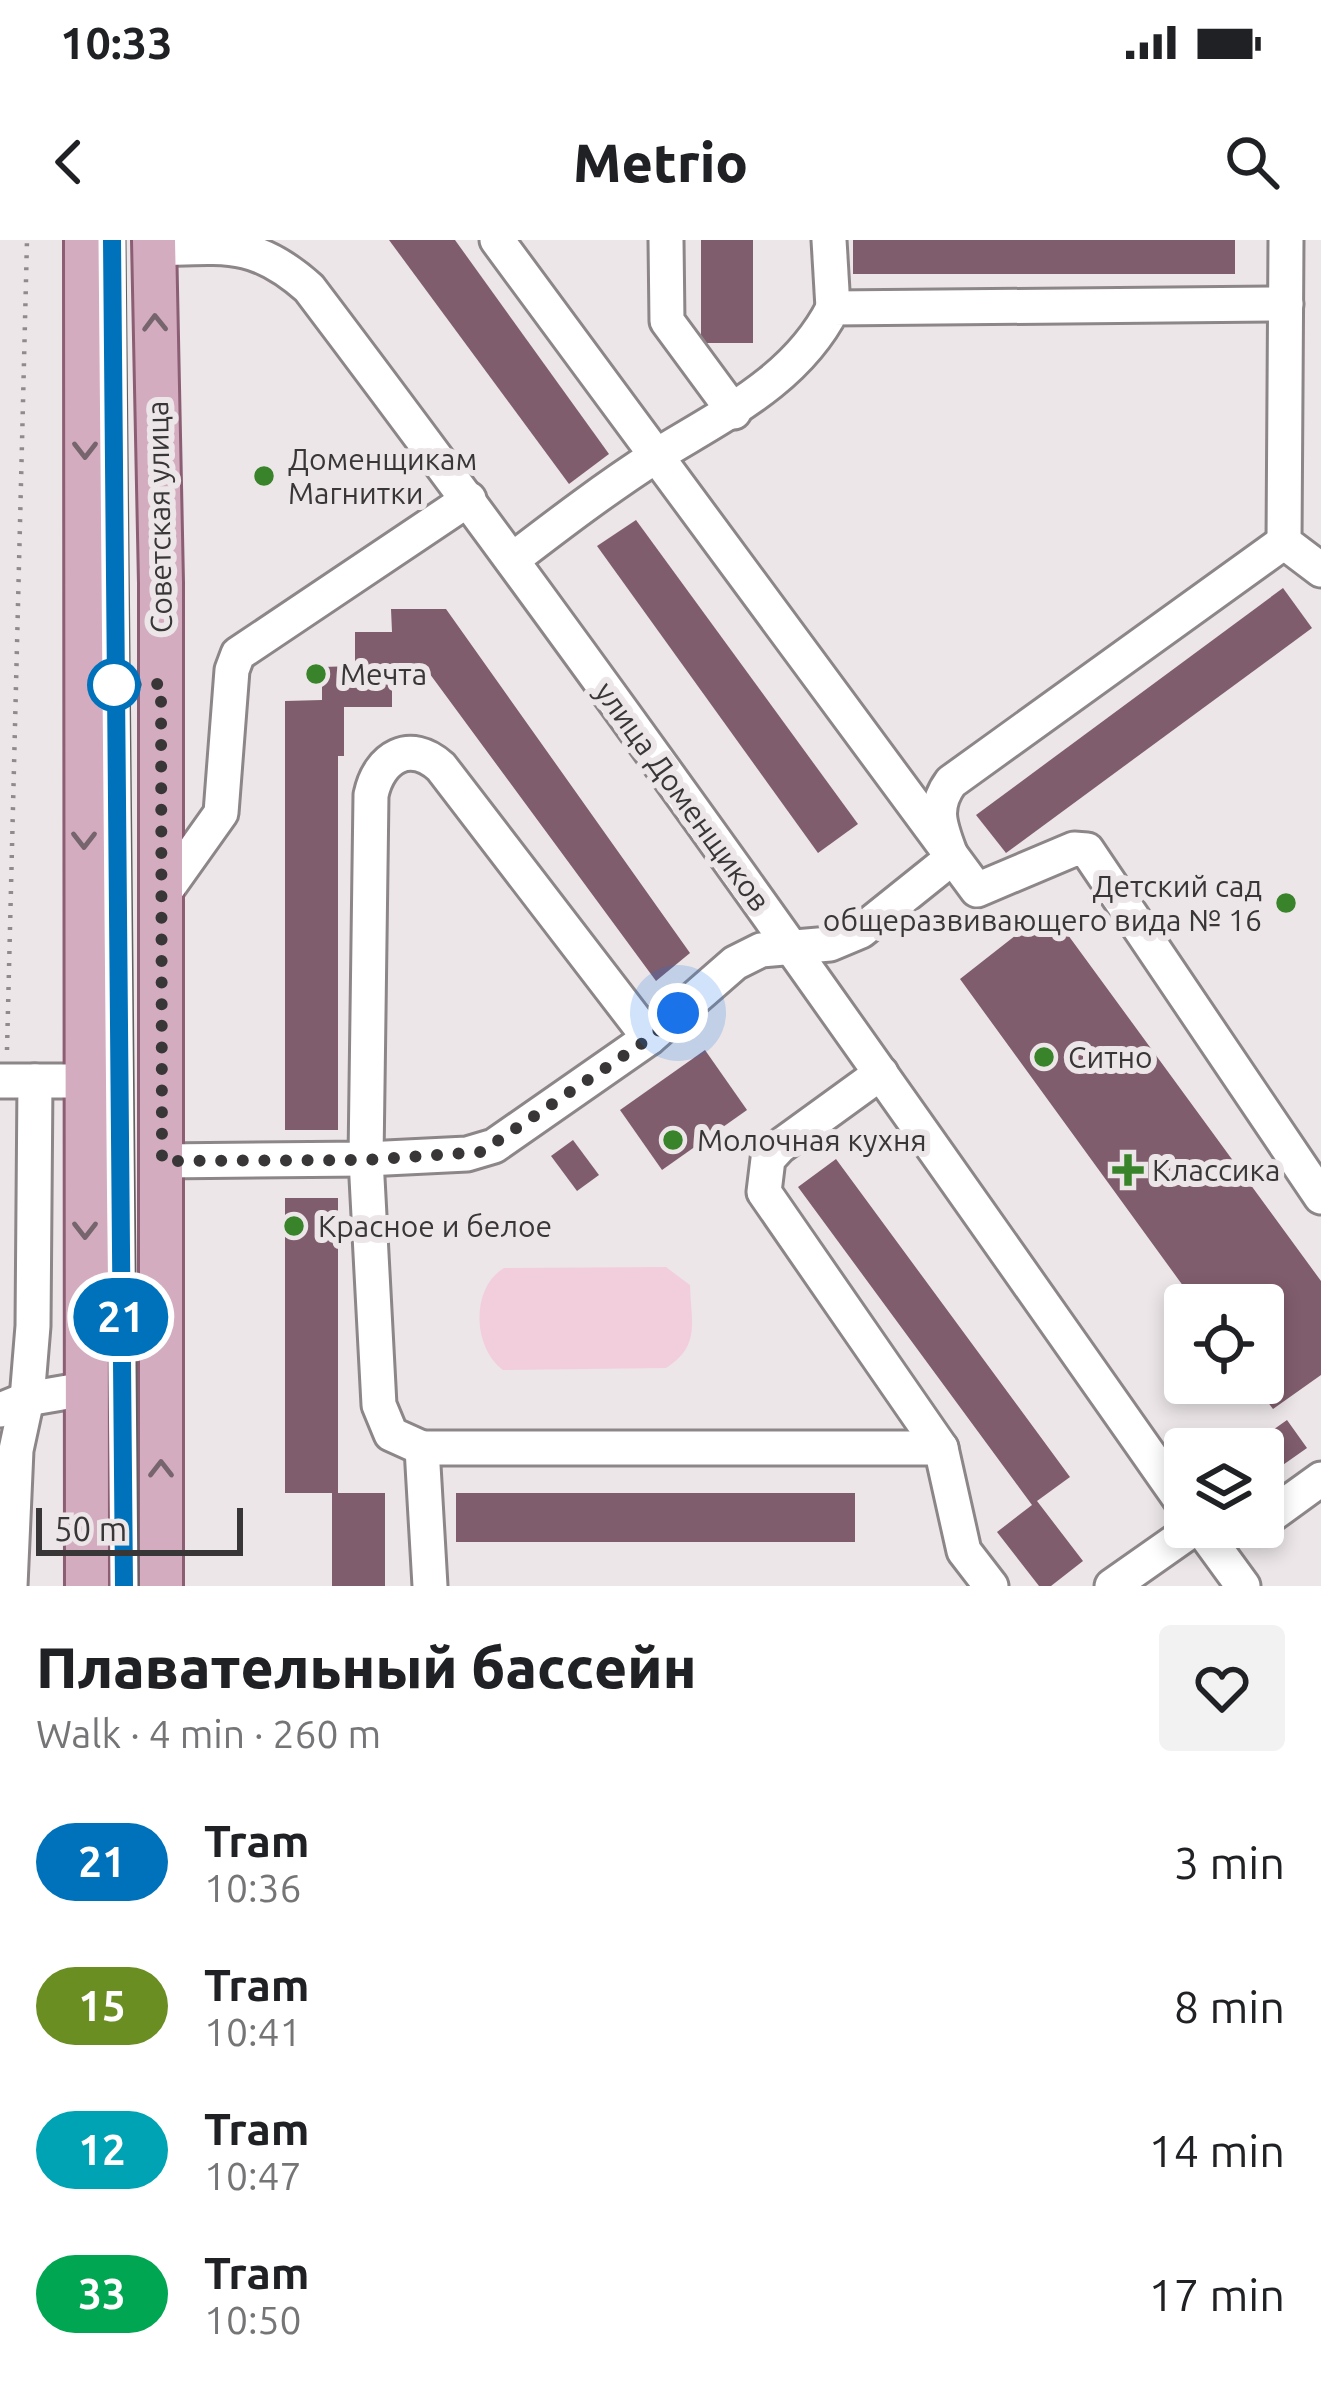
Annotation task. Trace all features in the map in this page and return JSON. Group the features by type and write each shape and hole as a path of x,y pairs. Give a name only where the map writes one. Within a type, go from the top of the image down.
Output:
{"main road":[{"name":"улица Доменщиков","path":"86,245 154,244"},
{"name":"Советская улица","path":"154,244 162,896 160,1586"},
{"path":"86,245 88,1586"}],"street":[{"path":"497,240 977,890 1074,849 1087,850 1321,1197"},
{"path":"666,240 668,321 734,412"},
{"path":"512,560 656,456 734,412 793,363 820,334 833,308 829,240"},
{"path":"1284,542 1286,240"},
{"name":"улица Доменщиков","path":"154,244 259,248 282,260 310,288 469,499 791,945 1164,1476"},
{"path":"833,308 1286,304"},
{"path":"162,896 221,813 232,670 238,654 469,499"},
{"path":"952,857 937,813 951,782 1284,542"},
{"path":"1284,542 1321,570"},
{"path":"650,1038 441,767 430,756 414,752 397,754 382,765 371,795 366,1160 379,1405 392,1434 422,1448 940,1448"},
{"path":"162,1161 366,1160 481,1152 650,1038 735,963 761,950 830,944 861,931 952,857"},
{"path":"881,1073 779,1147 768,1160 764,1192 940,1448 964,1550 992,1586"},
{"path":"10,1586 16,1450 13,1404 32,1326 14,1081 84,1081"},
{"path":"13,1404 86,1389"},
{"path":"422,1448 430,1586"},
{"path":"1284,1506 1321,1479"},
{"path":"1112,1586 1181,1548"},
{"path":"1215,1548 1243,1586"}],"path":[{"path":"14,1081 27,240"}],"shaded area":[{"path":"666,1267 690,1285 692,1322 685,1351 666,1368 503,1370 485,1347 481,1303 493,1277 504,1268"}],"building":[{"path":"389,240 455,240 609,454 569,484"},
{"path":"701,240 753,240 753,343 701,343"},
{"path":"853,240 1235,240 1235,274 853,274"},
{"path":"636,520 858,824 818,853 597,546"},
{"path":"1283,588 1312,628 1006,853 976,815"},
{"path":"391,609 446,609 690,953 656,981 424,666 392,666 392,707 344,707 344,756 338,756 338,1130 285,1130 285,701 322,700 322,667 355,666 355,632 392,632"},
{"path":"1049,909 1321,1281 1321,1375 1284,1401 1284,1284 1182,1284 960,979"},
{"name":"Молочная кухня","path":"705,1050 747,1110 662,1170 620,1110"},
{"path":"573,1140 599,1175 577,1191 551,1156"},
{"path":"836,1159 1070,1477 1037,1501 1083,1561 1051,1586 1039,1586 997,1532 1032,1505 798,1187"},
{"path":"285,1198 338,1198 338,1493 385,1493 385,1586 332,1586 332,1493 285,1493"},
{"path":"1287,1420 1307,1448 1284,1464 1284,1428 1276,1428"},
{"path":"456,1493 855,1493 855,1542 456,1542"}],"tram line":[{"name":"21","path":"112,240 124,1586"},
{"path":"125,240 138,1586"}],"place":[{"name":"Доменщикам Магнитки","path":"264,476"},
{"name":"Мечта","path":"316,674"},
{"name":"Детский сад общеразвивающего вида № 16","path":"1286,903"},
{"name":"Ситно","path":"1044,1057"},
{"name":"Молочная кухня","path":"673,1140"},
{"name":"Классика","path":"1128,1170"},
{"name":"Красное и белое","path":"294,1226"}],"route":[{"path":"114,685 161,684 162,1161 366,1160 481,1152 650,1038 678,1013"}]}
